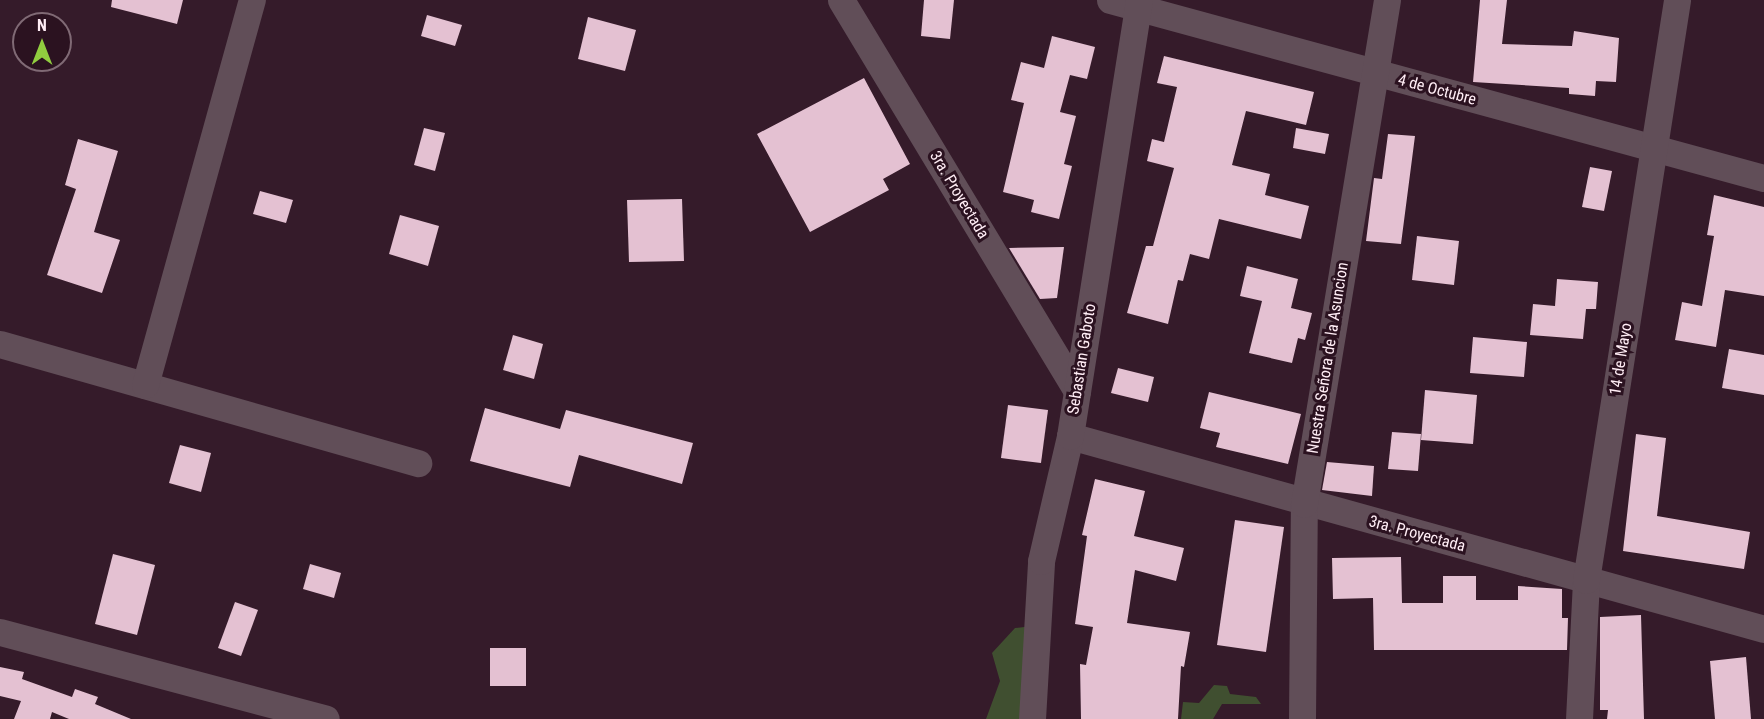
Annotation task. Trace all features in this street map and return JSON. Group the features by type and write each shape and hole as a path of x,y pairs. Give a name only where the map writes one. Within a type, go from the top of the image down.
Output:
{"street":[{"path":"145,385 252,0"},
{"name":"3ra. Proyectada","path":"841,0 1077,391"},
{"name":"4 de Octubre","path":"1110,0 1139,4 1376,73 1764,178"},
{"name":"Nuestra Señora de la Asuncion","path":"1302,719 1304,504 1387,0"},
{"name":"14 de Mayo","path":"1579,719 1586,580 1677,0"},
{"name":"Sebastian Gaboto","path":"1032,719 1041,561 1070,436 1139,4"},
{"path":"0,344 418,463"},
{"name":"3ra. Proyectada","path":"1070,436 1304,504 1764,629"},
{"path":"0,632 326,719"}],"green space":[{"path":"1033,626 1029,719 986,719 1000,681 992,653 1015,628"},
{"path":"1214,685 1227,686 1230,694 1256,697 1261,704 1222,704 1213,719 1181,719 1183,702 1199,703"}],"building":[{"path":"112,0 183,0 177,24 111,7"},
{"path":"924,0 954,0 950,39 921,36"},
{"path":"1480,0 1507,0 1502,44 1572,46 1574,31 1619,38 1616,82 1596,81 1595,96 1569,94 1569,88 1473,82"},
{"path":"427,15 462,25 455,46 421,36"},
{"path":"588,17 636,30 625,71 578,59"},
{"path":"1052,36 1095,47 1087,79 1070,75 1060,112 1076,116 1064,164 1072,166 1059,219 1031,212 1034,200 1003,192 1024,103 1011,100 1021,62 1044,68"},
{"path":"1164,56 1314,92 1306,125 1246,111 1232,165 1270,174 1265,195 1309,206 1301,239 1219,219 1209,259 1190,254 1183,281 1178,280 1168,324 1127,313 1146,246 1153,246 1174,168 1147,161 1152,139 1164,142 1177,87 1157,83"},
{"path":"864,78 910,164 883,179 889,190 810,232 757,134"},
{"path":"424,128 445,133 435,171 414,165"},
{"path":"1296,128 1329,134 1325,154 1293,148"},
{"path":"1388,134 1415,136 1401,244 1366,241 1374,178 1382,179"},
{"path":"78,139 118,151 94,232 120,240 102,293 47,275 76,189 65,185"},
{"path":"1590,167 1612,171 1604,211 1582,207"},
{"path":"260,191 293,200 286,223 253,214"},
{"path":"1714,195 1764,207 1764,296 1725,290 1716,347 1675,340 1682,302 1702,306 1714,236 1707,235"},
{"path":"682,199 684,261 629,262 627,200"},
{"path":"400,215 439,226 428,266 389,254"},
{"path":"1417,236 1459,241 1454,285 1412,280"},
{"path":"1064,247 1057,298 1040,299 1009,248"},
{"path":"1247,266 1298,279 1291,308 1312,313 1305,340 1298,338 1292,363 1249,353 1262,301 1240,296"},
{"path":"1557,279 1598,282 1596,309 1586,309 1583,339 1530,335 1533,304 1555,306"},
{"path":"513,335 543,344 534,379 503,370"},
{"path":"1473,337 1527,342 1524,377 1470,373"},
{"path":"1729,349 1764,355 1764,395 1722,388"},
{"path":"1118,368 1154,377 1148,402 1111,393"},
{"path":"1425,390 1477,395 1473,444 1421,440"},
{"path":"1209,392 1301,414 1288,464 1216,447 1220,433 1200,428"},
{"path":"1008,405 1048,410 1041,463 1001,458"},
{"path":"485,408 560,429 566,410 693,443 682,484 579,455 570,487 470,461"},
{"path":"1392,432 1421,434 1418,471 1388,469"},
{"path":"1636,434 1666,438 1657,516 1750,532 1744,569 1623,551"},
{"path":"180,445 211,453 201,492 169,483"},
{"path":"1327,462 1374,466 1372,496 1322,490"},
{"path":"1095,479 1145,491 1134,536 1184,548 1176,581 1135,570 1127,623 1190,632 1184,667 1181,666 1178,719 1081,719 1080,664 1086,665 1093,627 1075,624 1087,536 1082,535"},
{"path":"1235,520 1284,527 1266,652 1217,645"},
{"path":"113,554 155,565 137,635 95,624"},
{"path":"1401,557 1402,603 1443,603 1443,576 1476,576 1476,600 1518,600 1518,586 1562,589 1562,618 1568,618 1567,650 1374,650 1373,598 1333,599 1332,558"},
{"path":"310,564 341,573 334,598 303,589"},
{"path":"235,602 258,610 241,656 218,648"},
{"path":"1641,615 1644,719 1607,719 1608,710 1600,710 1600,617"},
{"path":"490,648 526,648 526,686 490,686"},
{"path":"1746,657 1751,719 1715,719 1710,661"},
{"path":"0,667 24,672 22,679 72,697 75,689 98,697 95,704 131,719 69,719 52,712 50,719 14,719 21,701 0,696"}]}
